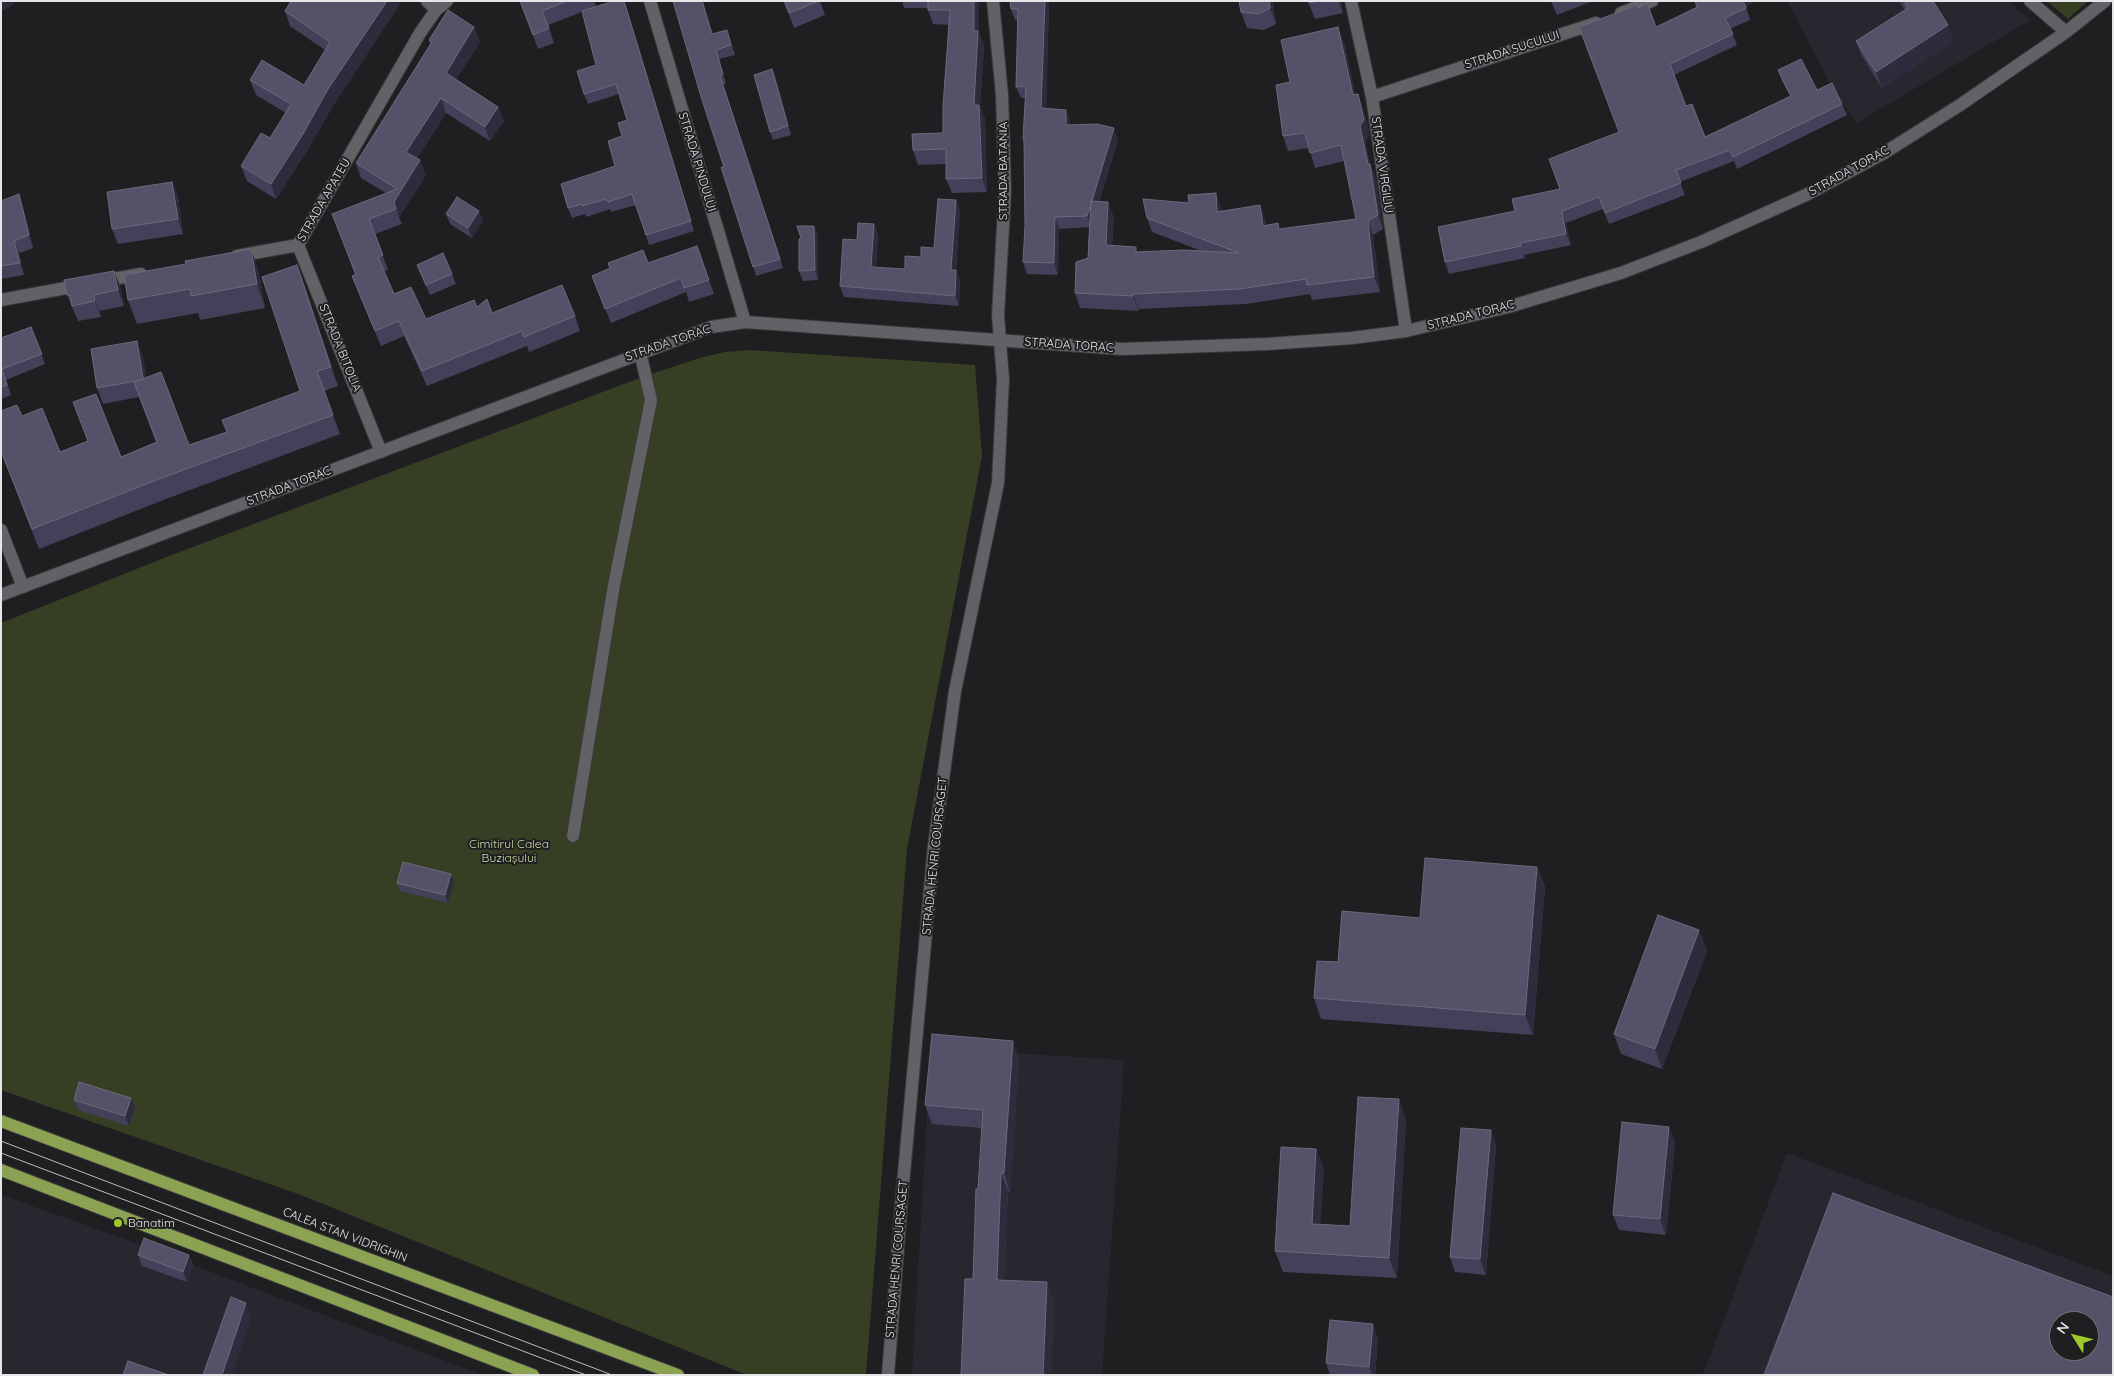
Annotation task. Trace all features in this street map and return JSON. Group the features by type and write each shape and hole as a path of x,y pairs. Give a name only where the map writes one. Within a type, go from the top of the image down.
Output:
{"main road":[{"name":"CALEA STAN VIDRIGHIN","path":"1,1121 678,1375"},
{"path":"1,1170 534,1375"}],"street":[{"name":"STRADA APATEU","path":"222,259 298,245 420,32 431,6 447,1"},
{"name":"STRADA PINDULUI","path":"650,1 746,322"},
{"name":"STRADA BATANIA","path":"993,1 1002,95 1005,191 998,315 1000,341"},
{"name":"STRADA VIRGILIU","path":"1351,1 1372,97 1406,331"},
{"name":"STRADA SUCULUI","path":"1372,97 1596,22 1652,1"},
{"path":"2030,1 2066,32"},
{"name":"STRADA TORAC","path":"1,595 640,352 711,327 746,322 1122,349 1267,344 1352,338 1406,331 1508,307 1621,273 1701,242 1808,194 1884,153 1938,119 2066,32 2105,1"},
{"name":"STRADA BITOLIA","path":"298,245 381,452"},
{"path":"1,300 154,272"},
{"name":"STRADA HENRI COURSAGET","path":"888,1375 901,1204 934,846 955,691 998,483 1003,379 1000,341"},
{"path":"573,836 614,585 651,400 640,352"},
{"path":"1,530 23,586"}],"shaded area":[{"path":"1787,1 2008,1 2030,20 1857,123 1836,94"},
{"path":"931,1048 1124,1060 1102,1375 912,1375"},
{"path":"1787,1153 2113,1276 2113,1375 1703,1375"},
{"path":"1,1195 111,1234 482,1375 1,1375"}],"green space":[{"path":"2047,1 2088,1 2068,19"},
{"name":"Cimitirul Calea Buziașului","path":"749,350 975,365 982,456 907,849 866,1375 747,1375 301,1195 1,1090 1,623 169,556 645,376 703,357 725,352"}],"building":[{"path":"291,1 387,1 328,89 303,134 271,184 241,166 261,133 270,138 291,104 250,80 262,60 304,85 330,42 285,11"},
{"path":"520,1 567,1 542,11 549,28 533,35"},
{"path":"614,1 624,1 691,221 646,235 632,194 608,202 606,199 568,208 561,184 615,166 608,141 622,136 618,123 627,120 616,84 584,94 577,71 596,65 582,11"},
{"path":"673,1 702,1 712,34 727,30 731,45 716,50 723,74 720,76 780,259 753,267 721,167 724,167"},
{"path":"784,1 819,1 789,13"},
{"path":"928,1 974,1 974,31 978,31 974,105 979,105 982,178 946,179 946,149 913,150 912,134 943,133 943,106 950,10 928,10"},
{"path":"1010,1 1045,1 1041,108 1066,110 1066,125 1097,124 1114,128 1087,216 1055,217 1054,263 1023,262 1025,226 1023,139 1026,86 1016,87 1018,9 1011,9"},
{"path":"1239,1 1269,1 1270,8 1258,14 1241,12"},
{"path":"1695,1 1743,1 1746,8 1725,18 1733,34 1670,64 1686,106 1692,104 1705,137 1791,96 1778,70 1801,59 1817,90 1832,83 1842,104 1733,157 1730,150 1676,170 1681,183 1605,213 1599,197 1562,211 1566,234 1520,243 1521,246 1445,262 1438,227 1515,211 1512,199 1560,189 1549,159 1619,132 1579,27 1637,5 1638,8 1647,3 1656,27 1698,7"},
{"path":"1904,1 1933,1 1948,25 1876,72 1856,41 1908,8"},
{"path":"448,10 474,27 446,73 498,107 485,127 441,98 406,152 420,160 394,202 396,209 369,219 383,255 378,257 394,294 411,287 426,319 474,300 477,307 487,299 492,313 562,285 575,316 524,337 522,331 422,371 399,321 375,331 352,276 356,274 332,214 397,189 356,163 432,42 429,40"},
{"path":"1338,27 1353,95 1358,94 1364,120 1360,126 1368,164 1370,164 1378,215 1368,221 1374,277 1307,285 1306,279 1240,289 1133,294 1133,296 1075,293 1076,262 1088,258 1091,201 1108,202 1106,245 1136,247 1136,252 1183,250 1239,253 1147,218 1143,199 1189,203 1188,195 1216,193 1217,212 1260,205 1263,226 1278,223 1279,229 1356,219 1341,145 1310,153 1305,133 1283,136 1276,85 1290,82 1281,40"},
{"path":"772,69 788,126 770,132 754,75"},
{"path":"172,182 178,219 112,229 107,192"},
{"path":"19,194 29,235 14,241 20,263 1,266 1,201"},
{"path":"457,197 479,211 468,228 446,214"},
{"path":"938,199 956,200 951,270 956,270 955,296 840,286 843,239 857,240 858,223 874,224 871,267 905,269 905,256 921,257 921,247 934,248"},
{"path":"797,226 814,226 815,270 799,271 799,239 801,238"},
{"path":"697,246 709,280 684,288 681,278 605,309 592,276 610,268 608,263 643,250 648,263"},
{"path":"251,249 257,284 191,296 190,289 128,300 124,275 186,264 185,261"},
{"path":"443,253 452,274 426,285 417,265"},
{"path":"297,265 331,367 317,371 333,415 159,479 32,529 1,451 1,411 17,405 22,416 42,408 60,452 88,441 73,402 96,394 121,457 157,442 134,382 161,372 189,445 227,432 222,420 300,391 262,277"},
{"path":"114,271 118,290 94,295 95,301 72,306 70,295 67,295 64,280"},
{"path":"31,327 42,354 2,369 7,385 1,387 1,338"},
{"path":"137,341 143,379 97,388 91,349"},
{"path":"1425,858 1537,867 1525,1015 1314,998 1317,961 1338,962 1342,911 1420,918"},
{"path":"403,862 451,874 445,895 397,883"},
{"path":"1658,915 1699,930 1655,1049 1614,1034"},
{"path":"932,1034 1013,1041 1004,1173 1001,1173 997,1280 1047,1282 1043,1375 961,1375 965,1279 973,1279 976,1189 978,1189 983,1110 925,1105"},
{"path":"79,1082 131,1098 125,1116 74,1100"},
{"path":"1358,1097 1399,1099 1389,1258 1275,1251 1281,1147 1316,1149 1312,1224 1350,1226"},
{"path":"1622,1122 1669,1127 1660,1219 1613,1215"},
{"path":"1461,1128 1491,1130 1480,1259 1450,1257"},
{"path":"1833,1193 2113,1297 2113,1375 1764,1375"},
{"path":"144,1238 189,1255 183,1272 138,1255"},
{"path":"231,1297 246,1303 222,1375 203,1375"},
{"path":"1330,1320 1373,1324 1369,1367 1326,1363"},
{"path":"128,1361 169,1375 123,1375"}],"tram line":[{"path":"1,1141 612,1375"},
{"path":"1,1153 586,1375"}],"place":[{"name":"Banatim","path":"118,1223"}]}
